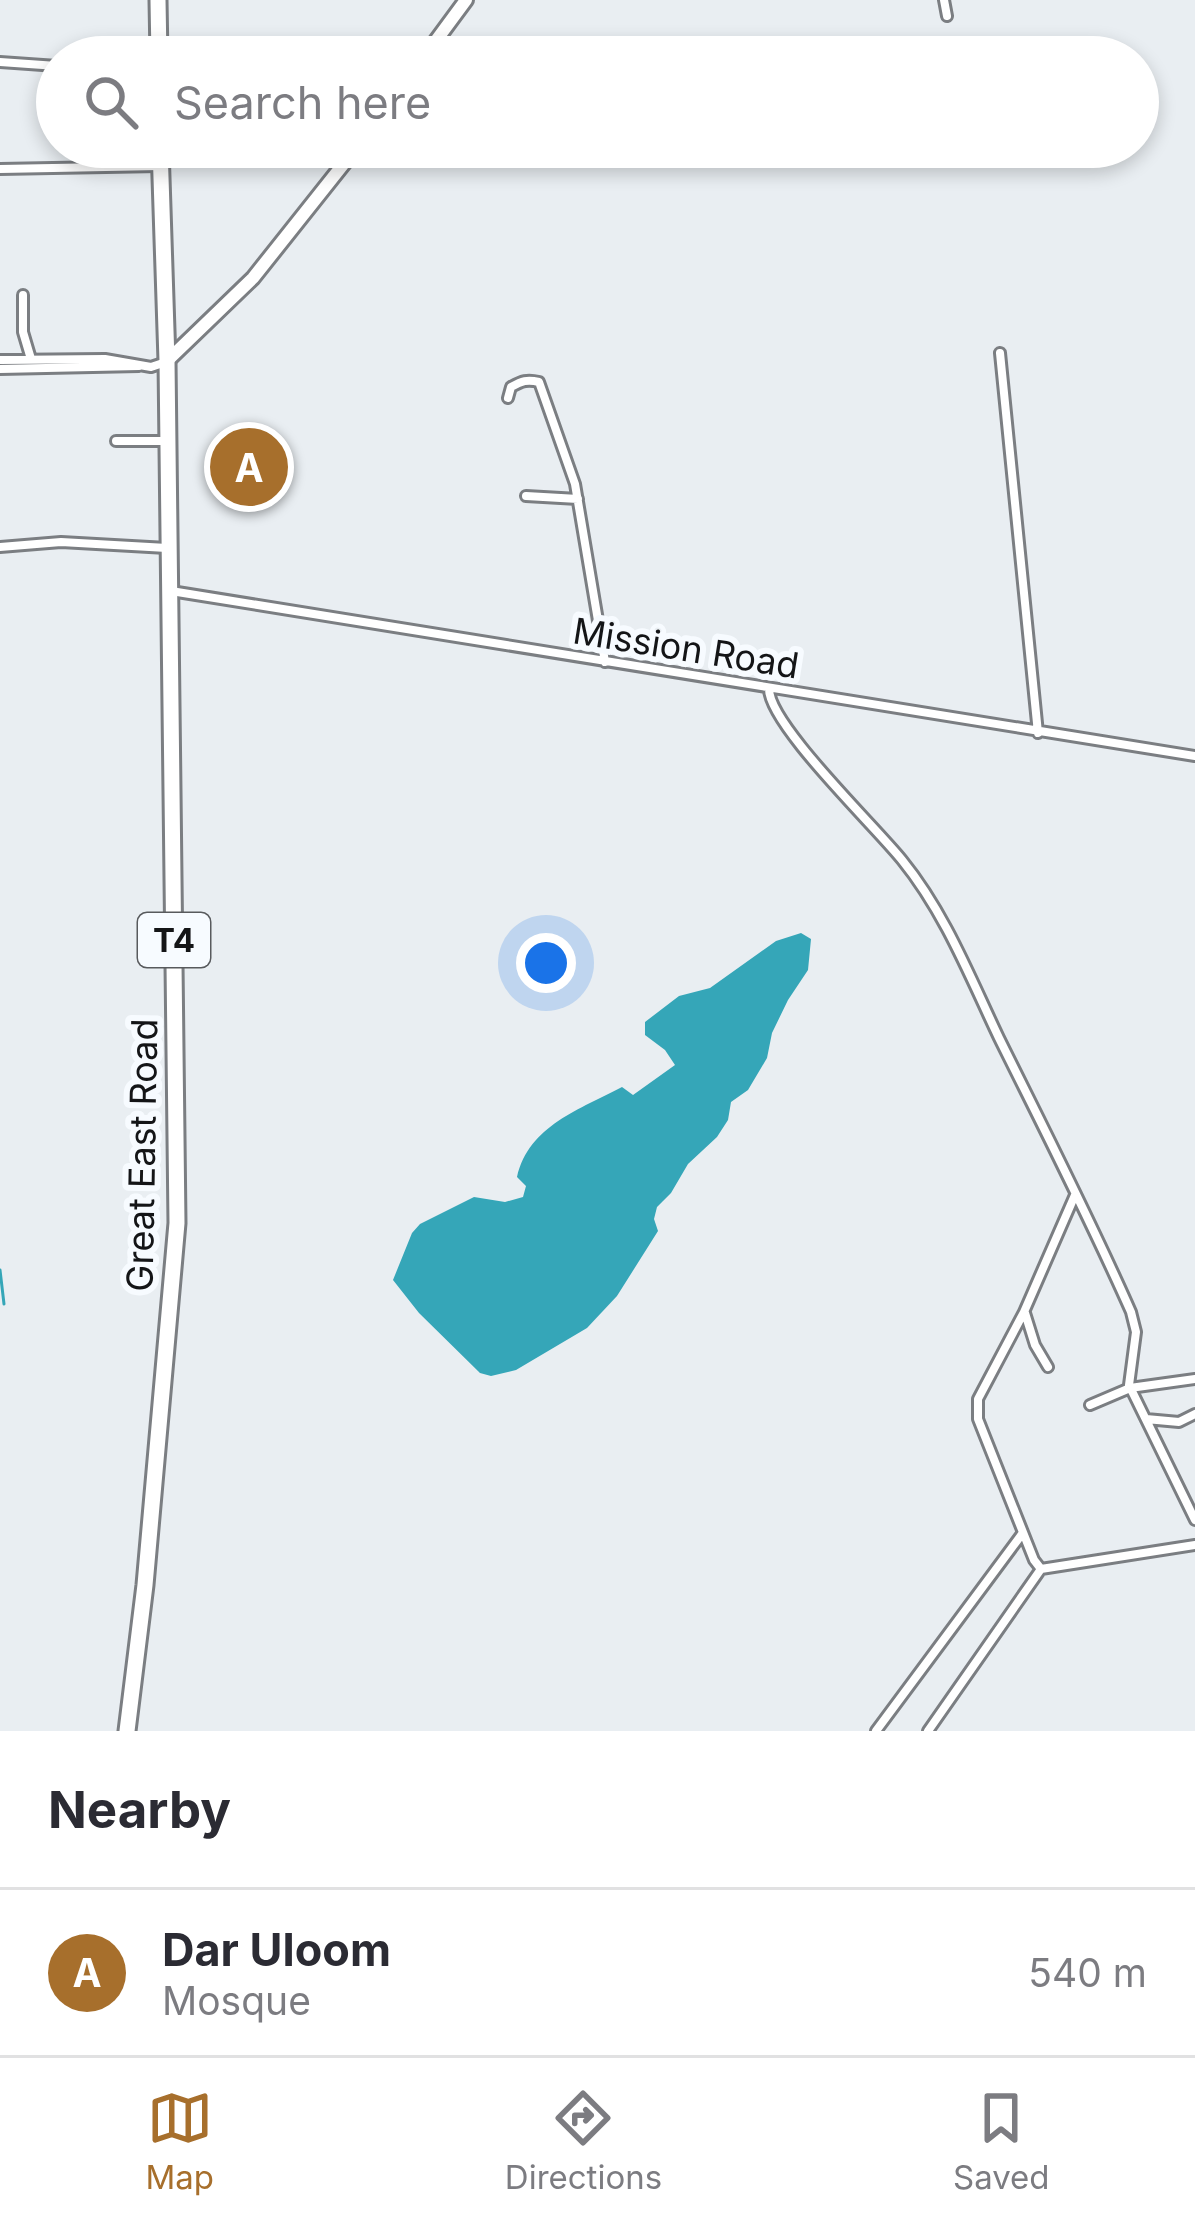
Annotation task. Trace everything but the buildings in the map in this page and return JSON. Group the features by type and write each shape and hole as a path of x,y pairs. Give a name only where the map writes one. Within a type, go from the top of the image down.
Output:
{"highway":[{"path":"158,0 159,36"},
{"name":"Great East Road","path":"128,1731 177,1222 167,361 160,168"}],"street":[{"path":"439,36 466,0"},
{"path":"944,0 947,16"},
{"path":"0,62 36,65"},
{"path":"0,169 53,168"},
{"path":"0,364 105,359 151,368 167,361 254,278 341,168"},
{"path":"23,295 23,332 31,359"},
{"path":"1000,353 1038,733"},
{"path":"0,364 141,365"},
{"path":"508,398 511,387 528,379 539,382 570,462 604,662"},
{"path":"116,441 167,440"},
{"path":"526,496 578,499"},
{"path":"0,547 61,542 169,548"},
{"name":"Mission Road","path":"170,591 1195,756"},
{"path":"769,688 770,704 796,739 925,891 969,971 1135,1322 1130,1388 1195,1520"},
{"path":"1041,1568 978,1419 977,1402 1024,1312 1075,1193"},
{"path":"1024,1312 1048,1367"},
{"path":"1090,1405 1130,1388 1195,1378"},
{"path":"1145,1419 1179,1422 1195,1414"},
{"path":"876,1731 1023,1533"},
{"path":"928,1731 1041,1568 1195,1545"}],"water":[{"path":"801,933 811,939 808,970 772,1033 767,1058 748,1090 731,1102 728,1120 717,1137 688,1164 657,1207 658,1231 617,1296 587,1328 516,1370 491,1376 480,1373 393,1280 412,1233 420,1224 474,1197 505,1202 523,1197 526,1186 517,1177 523,1159 545,1131 622,1087 633,1095 675,1065 645,1035 645,1022 679,996 710,988 776,941"}],"waterway":[{"path":"0,1270 4,1304"}],"place":[{"name":"Dar Uloom","path":"249,467"}]}
